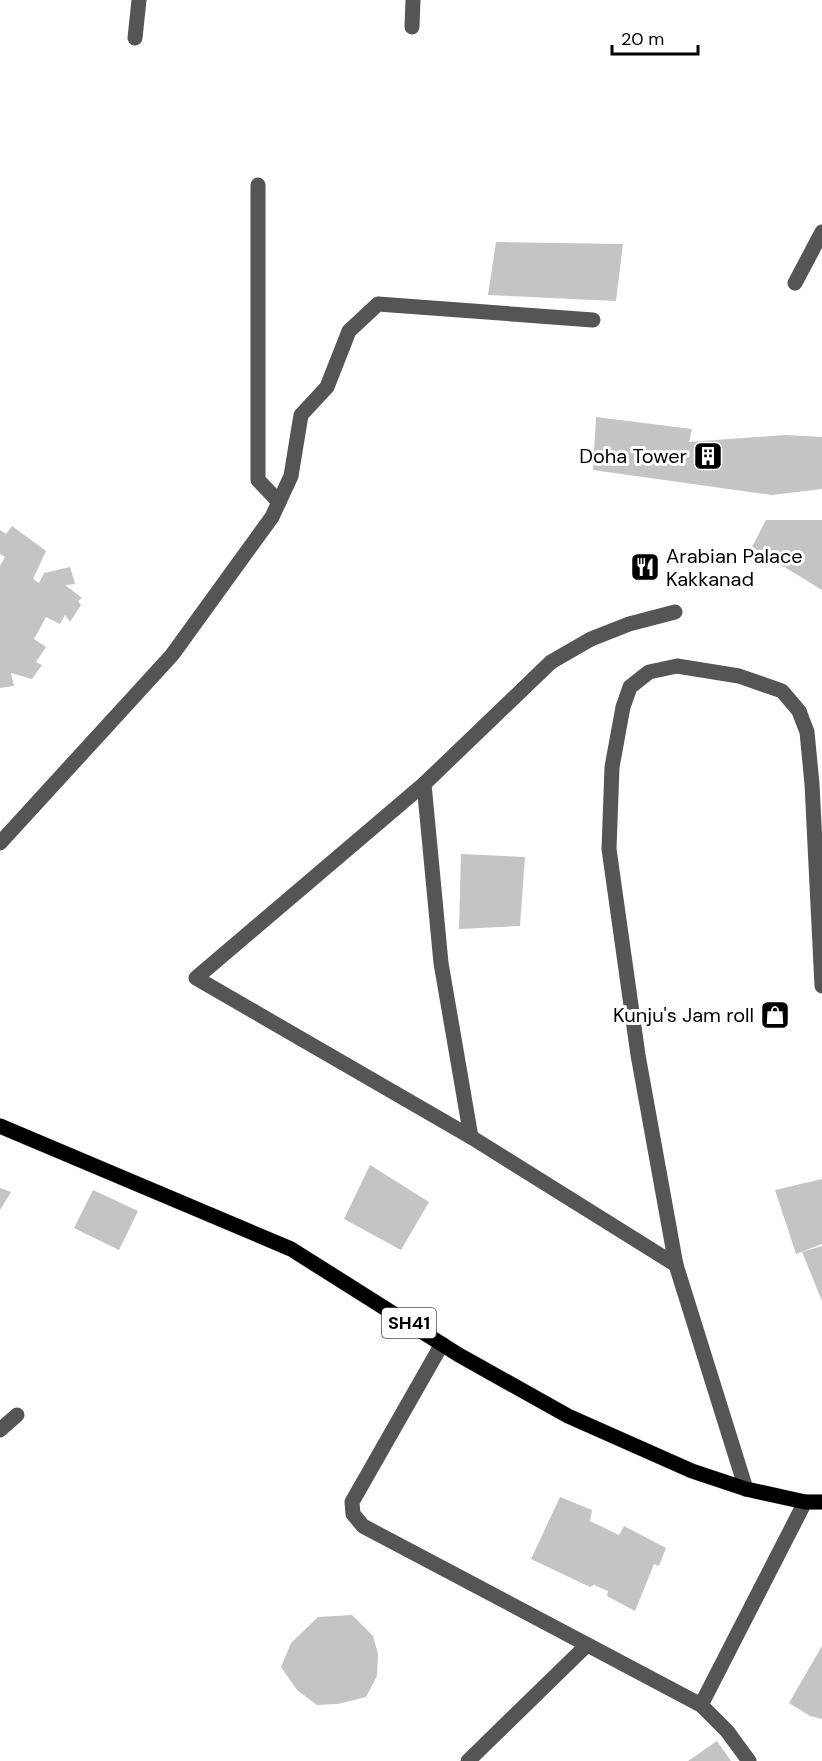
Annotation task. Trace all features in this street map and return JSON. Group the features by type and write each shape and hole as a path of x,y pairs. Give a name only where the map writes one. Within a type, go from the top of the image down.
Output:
{"main road":[{"name":"SH41","path":"0,1126 291,1249 442,1344 568,1416 692,1471 746,1489 805,1502 822,1502"}],"street":[{"path":"135,38 139,0"},
{"path":"412,0 412,27"},
{"path":"258,185 258,480 279,502"},
{"path":"795,283 822,232"},
{"path":"0,843 172,655 272,517 291,476 301,415 327,387 349,331 378,304 593,320"},
{"path":"675,612 629,624 601,635 551,662 424,784 196,978 471,1137 676,1265"},
{"path":"746,1489 676,1265 638,1055 609,849 612,767 622,707 630,687 649,672 677,666 739,676 782,691 799,711 807,732 812,784 822,986"},
{"path":"424,784 441,963 471,1137"},
{"path":"442,1344 352,1502 353,1514 363,1526 701,1705 727,1731 749,1761"},
{"path":"0,1430 18,1415"},
{"path":"701,1705 805,1502"},
{"path":"468,1761 587,1645"}],"building":[{"path":"496,242 623,244 616,301 488,295"},
{"name":"Doha Tower","path":"596,417 692,429 689,442 785,435 822,437 822,489 772,495 593,470"},
{"path":"766,520 822,520 822,590 752,547"},
{"path":"12,526 46,551 33,579 39,583 44,573 70,567 75,584 65,585 82,598 78,601 81,605 70,622 65,615 60,624 46,617 34,639 46,647 36,662 42,665 32,679 11,673 14,686 0,688 0,566 5,557 0,554 0,530 6,534"},
{"path":"461,854 525,857 520,926 459,929"},
{"path":"370,1165 429,1202 401,1250 344,1219"},
{"path":"822,1179 822,1244 796,1254 775,1190"},
{"path":"0,1188 11,1192 0,1210"},
{"path":"93,1190 138,1211 119,1250 74,1228"},
{"path":"822,1246 822,1301 802,1252"},
{"path":"560,1497 592,1510 590,1521 619,1535 624,1526 666,1548 659,1566 654,1564 635,1611 607,1596 608,1591 594,1585 590,1587 531,1559"},
{"path":"352,1615 373,1636 378,1654 377,1676 366,1697 338,1704 317,1705 297,1690 281,1667 291,1643 318,1617"},
{"path":"822,1646 822,1719 810,1716 789,1703"},
{"path":"717,1741 731,1761 688,1761"}],"place":[{"name":"Doha Tower","path":"708,456"},
{"name":"Arabian Palace Kakkanad","path":"645,567"},
{"name":"Kunju's Jam roll","path":"775,1015"}]}
